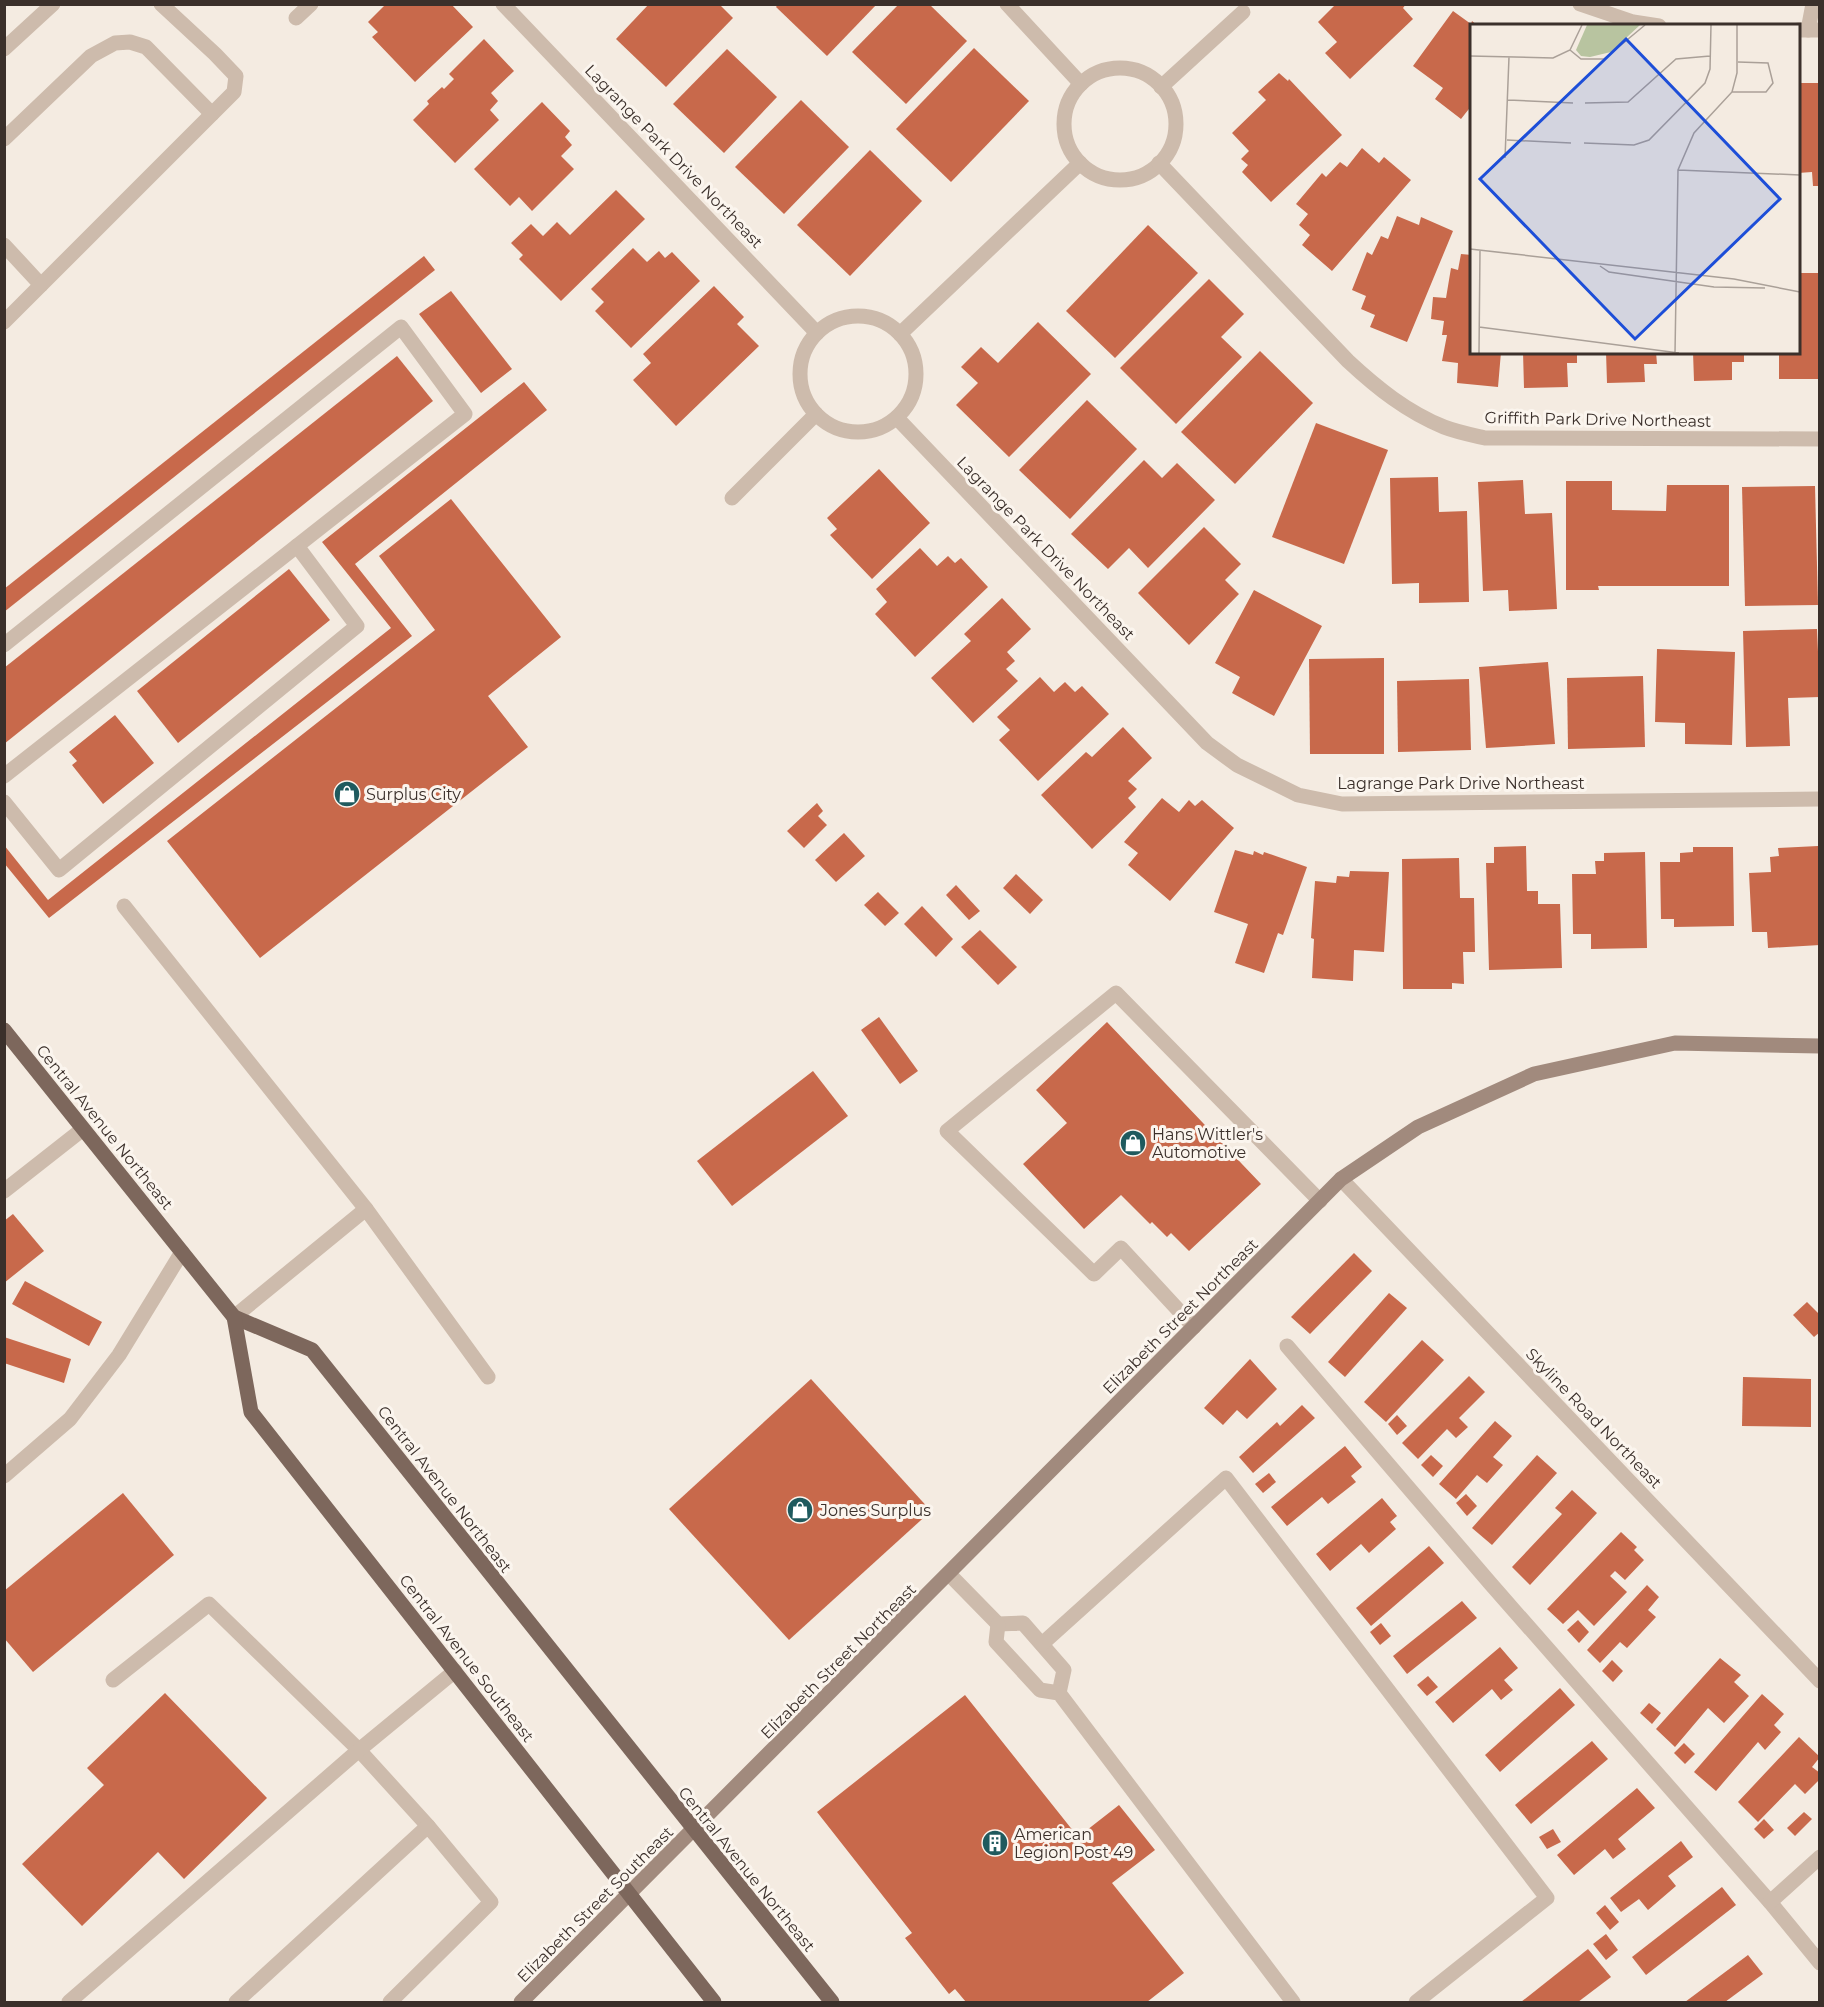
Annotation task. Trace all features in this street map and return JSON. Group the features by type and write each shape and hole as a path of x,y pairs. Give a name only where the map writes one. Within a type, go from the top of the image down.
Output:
{"main road":[{"name":"Central Avenue Northeast","path":"4,1030 234,1317 312,1350 693,1831 832,2002"},
{"name":"Central Avenue Southeast","path":"234,1317 251,1412 714,2002"}],"street":[{"path":"4,50 53,4"},
{"path":"4,322 234,92 236,76 161,4"},
{"path":"296,18 311,4"},
{"name":"Lagrange Park Drive Northeast","path":"503,4 817,333"},
{"path":"1006,4 1081,84"},
{"path":"1580,4 1633,22 1646,24"},
{"path":"1809,30 1813,4"},
{"path":"1161,87 1243,12"},
{"path":"4,139 91,56 115,43 130,42 146,47 212,114"},
{"path":"1113,69 1131,69 1147,76 1161,87 1172,103 1176,122 1173,141 1165,158 1151,171 1133,179 1113,180 1095,174 1080,163 1069,149 1064,132 1065,114 1071,97 1081,84 1096,73 1113,69"},
{"path":"900,334 1080,163"},
{"name":"Griffith Park Drive Northeast","path":"1159,163 1370,382 1410,410 1446,428 1485,438 1820,439"},
{"path":"4,245 42,285"},
{"path":"849,317 868,317 885,323 900,334 910,349 916,366 916,385 910,402 897,418 881,428 862,432 842,430 824,422 810,407 802,388 800,368 806,349 817,333 832,322 849,317"},
{"path":"4,645 401,327 465,414 4,776"},
{"path":"732,498 816,414"},
{"name":"Lagrange Park Drive Northeast","path":"897,418 1207,743 1237,765 1298,795 1342,804 1820,799"},
{"path":"4,802 59,870 357,626 297,546"},
{"path":"124,906 366,1209 488,1377"},
{"path":"1194,1328 1120,1248 1094,1274 946,1131 1116,993 1320,1201"},
{"name":"Elizabeth Street Northeast","path":"693,1831 1341,1179 1418,1127 1534,1074 1675,1043 1814,1045"},
{"path":"4,1191 84,1129"},
{"name":"Skyline Road Northeast","path":"1341,1179 1820,1681"},
{"path":"234,1317 366,1209"},
{"path":"4,1476 70,1419 119,1354 182,1252"},
{"path":"1287,1346 1820,1962"},
{"path":"1042,1644 1226,1478 1547,1898 1416,2002"},
{"path":"950,1574 998,1624 1023,1623 1064,1670 1059,1693"},
{"path":"113,1680 209,1604 359,1750 428,1826 491,1902 390,2002"},
{"path":"998,1624 996,1642 1040,1690 1059,1693 1293,2002"},
{"path":"69,2002 359,1750 455,1671"},
{"path":"236,2002 428,1826"},
{"name":"Elizabeth Street Southeast","path":"521,2002 693,1831"},
{"path":"1770,1902 1820,1857"}],"building":[{"path":"386,4 451,4 473,27 415,82 372,37 378,32 368,22"},
{"path":"649,4 719,4 733,18 666,87 616,39"},
{"path":"778,4 877,4 827,56 776,7"},
{"path":"899,4 929,4 967,41 906,104 852,52"},
{"path":"1336,4 1406,4 1403,8 1413,19 1350,79 1325,53 1337,42 1318,22"},
{"path":"1453,11 1471,24 1470,108 1461,119 1435,99 1443,88 1413,66"},
{"path":"484,39 514,71 491,93 498,101 490,110 499,120 455,163 413,120 429,104 427,101 454,79 449,74"},
{"path":"974,48 1029,101 951,182 896,129"},
{"path":"727,49 777,97 724,153 673,104"},
{"path":"1279,73 1288,81 1289,79 1342,135 1271,202 1242,172 1248,165 1241,159 1249,151 1232,133 1266,100 1258,92"},
{"path":"1800,83 1819,83 1820,186 1813,186 1812,172 1800,173"},
{"path":"801,100 849,147 784,214 735,167"},
{"path":"542,102 570,131 565,137 572,145 561,156 574,169 532,211 519,197 510,206 474,169"},
{"path":"1362,148 1379,163 1384,157 1411,180 1332,271 1302,245 1310,235 1299,225 1308,214 1296,204 1322,173 1326,177 1340,162 1347,167"},
{"path":"870,150 922,201 850,276 797,225"},
{"path":"616,190 645,219 561,301 519,259 523,255 511,243 531,224 543,236 557,222 570,235"},
{"path":"1397,216 1419,225 1421,217 1453,231 1407,342 1370,327 1375,315 1361,309 1366,296 1352,290 1367,252 1372,255 1381,236 1388,239"},
{"path":"1148,225 1198,273 1115,358 1066,311"},
{"path":"633,248 647,262 659,251 665,258 672,252 700,281 631,348 595,311 604,302 591,289"},
{"path":"1461,254 1470,255 1470,354 1501,354 1498,387 1457,383 1458,363 1442,361 1447,335 1442,335 1444,321 1431,319 1433,297 1446,298 1451,268 1458,270"},
{"path":"424,256 435,270 4,612 4,589"},
{"path":"1800,273 1820,273 1820,379 1779,379 1779,354 1800,354"},
{"path":"1209,279 1244,314 1221,337 1242,357 1176,424 1120,368"},
{"path":"714,286 744,317 737,324 759,346 676,426 633,380 651,363 643,354"},
{"path":"451,291 512,369 481,393 419,314"},
{"path":"1038,322 1091,374 1009,457 956,405 978,383 961,367 981,347 998,363"},
{"path":"1260,351 1313,403 1235,484 1181,432"},
{"path":"1523,354 1577,354 1577,363 1567,363 1568,387 1524,388"},
{"path":"1606,354 1656,354 1657,364 1644,364 1645,382 1607,383"},
{"path":"1693,354 1744,354 1744,362 1732,362 1732,380 1694,381"},
{"path":"397,356 433,401 4,744 4,668"},
{"path":"524,382 547,410 355,564 412,636 49,918 4,863 4,845 48,900 391,628 322,542"},
{"path":"1087,400 1137,449 1070,519 1019,470"},
{"path":"1316,423 1388,450 1344,564 1272,537"},
{"path":"1144,460 1162,478 1177,463 1215,500 1148,568 1129,548 1108,569 1071,534"},
{"path":"879,469 930,523 872,579 830,535 837,529 827,518"},
{"path":"1438,477 1439,512 1467,511 1469,602 1419,603 1419,583 1392,584 1390,478"},
{"path":"1523,480 1525,514 1552,513 1557,609 1509,611 1508,590 1483,591 1478,482"},
{"path":"1566,481 1612,481 1612,510 1666,511 1667,485 1729,485 1729,586 1598,586 1599,590 1566,590"},
{"path":"1815,486 1818,605 1745,606 1742,487"},
{"name":"Surplus City","path":"451,499 561,637 488,696 528,747 260,958 167,841 435,630 379,556"},
{"path":"1204,527 1241,564 1225,580 1239,594 1189,645 1138,593"},
{"path":"920,548 937,566 948,556 955,563 961,558 988,587 915,657 875,614 887,602 876,589"},
{"path":"289,569 330,620 178,743 137,691"},
{"path":"1254,590 1322,626 1274,716 1232,693 1240,677 1215,663"},
{"path":"1002,598 1031,629 1007,652 1015,661 1006,669 1018,681 973,723 931,678 971,641 964,634"},
{"path":"1817,629 1820,697 1788,698 1790,746 1746,747 1743,631"},
{"path":"1657,649 1735,652 1732,745 1685,744 1685,723 1655,722"},
{"path":"1384,658 1384,754 1310,754 1309,659"},
{"path":"1548,662 1555,744 1486,748 1479,667"},
{"path":"1643,676 1645,747 1568,749 1567,678"},
{"path":"1040,677 1054,692 1065,682 1075,692 1082,686 1109,714 1038,781 999,740 1010,730 997,717"},
{"path":"1469,679 1471,750 1398,752 1397,681"},
{"path":"115,715 154,763 103,804 72,765 77,761 69,752"},
{"path":"1123,727 1152,758 1128,781 1137,789 1128,798 1136,807 1092,849 1041,795 1086,752 1092,757"},
{"path":"1162,798 1179,812 1189,800 1195,806 1202,800 1234,828 1170,901 1128,865 1138,853 1124,842"},
{"path":"817,803 823,811 818,816 827,825 804,848 787,831"},
{"path":"844,833 865,856 836,882 815,860"},
{"path":"1526,846 1527,891 1538,891 1538,904 1560,904 1562,968 1489,970 1486,863 1494,863 1494,847"},
{"path":"1818,846 1820,945 1768,948 1767,932 1752,932 1749,873 1771,872 1770,857 1779,856 1778,848"},
{"path":"1693,847 1733,847 1734,926 1674,927 1674,919 1661,919 1660,862 1680,862 1680,853 1693,852"},
{"path":"1235,850 1253,855 1254,851 1263,855 1264,852 1307,867 1283,935 1278,933 1264,973 1235,963 1248,924 1214,912"},
{"path":"1645,852 1647,948 1591,949 1591,934 1573,934 1572,874 1596,874 1595,861 1604,861 1604,853"},
{"path":"1459,858 1460,898 1474,898 1475,952 1463,952 1464,984 1452,983 1452,989 1403,989 1402,859"},
{"path":"1350,871 1389,872 1384,952 1354,950 1353,981 1312,978 1314,939 1311,938 1315,881 1336,883 1337,876 1349,877"},
{"path":"1016,874 1043,900 1030,914 1003,888"},
{"path":"956,885 980,911 969,920 946,895"},
{"path":"878,892 899,913 885,926 864,905"},
{"path":"922,906 953,939 936,957 904,924"},
{"path":"980,930 1017,967 998,985 961,947"},
{"path":"879,1017 918,1071 900,1084 861,1030"},
{"name":"Hans Wittler's Automotive","path":"1107,1022 1261,1184 1189,1251 1171,1233 1167,1237 1152,1222 1150,1224 1121,1195 1084,1229 1023,1164 1067,1123 1036,1090"},
{"path":"813,1071 848,1116 732,1206 697,1161"},
{"path":"13,1214 44,1251 4,1283 4,1221"},
{"path":"1354,1253 1372,1271 1310,1334 1291,1317"},
{"path":"25,1281 102,1322 89,1346 12,1304"},
{"path":"1389,1293 1407,1308 1345,1377 1328,1362"},
{"path":"1807,1302 1820,1315 1820,1332 1814,1337 1793,1315"},
{"path":"4,1337 71,1359 64,1383 4,1363"},
{"path":"1422,1340 1444,1360 1386,1422 1364,1402"},
{"path":"1250,1359 1277,1389 1247,1419 1237,1410 1223,1425 1204,1408"},
{"path":"1469,1376 1485,1392 1459,1418 1468,1427 1456,1438 1447,1429 1418,1459 1402,1443"},
{"path":"1743,1377 1811,1379 1811,1427 1742,1426"},
{"name":"Jones Surplus","path":"811,1379 931,1511 789,1640 669,1509"},
{"path":"1302,1405 1315,1418 1253,1473 1239,1457 1277,1422 1280,1426"},
{"path":"1397,1415 1407,1426 1397,1435 1388,1424"},
{"path":"1495,1421 1512,1436 1493,1457 1503,1465 1487,1483 1477,1475 1456,1499 1439,1484"},
{"path":"1345,1446 1362,1467 1351,1476 1356,1482 1328,1504 1322,1497 1287,1526 1271,1507"},
{"path":"1431,1455 1443,1466 1433,1477 1421,1465"},
{"path":"1537,1455 1557,1473 1492,1545 1472,1528"},
{"path":"1269,1473 1276,1482 1263,1493 1255,1484"},
{"path":"1572,1490 1597,1513 1530,1585 1512,1567 1562,1514 1555,1508"},
{"path":"123,1493 174,1555 33,1672 4,1638 4,1591"},
{"path":"1466,1494 1477,1506 1467,1516 1456,1503"},
{"path":"1382,1498 1397,1516 1390,1522 1396,1529 1369,1553 1361,1544 1330,1571 1316,1554"},
{"path":"1621,1532 1637,1547 1634,1550 1644,1560 1625,1580 1615,1571 1610,1576 1627,1592 1594,1626 1578,1610 1563,1624 1547,1609"},
{"path":"1429,1546 1444,1563 1371,1626 1356,1608"},
{"path":"1647,1585 1659,1597 1648,1610 1656,1617 1627,1648 1620,1642 1600,1663 1587,1650"},
{"path":"1462,1601 1477,1618 1407,1674 1393,1656"},
{"path":"1578,1620 1589,1632 1579,1643 1567,1630"},
{"path":"1381,1623 1391,1636 1380,1645 1370,1632"},
{"path":"1500,1647 1518,1668 1504,1680 1513,1690 1501,1700 1492,1689 1453,1723 1435,1702"},
{"path":"1720,1658 1741,1675 1734,1682 1749,1696 1724,1723 1708,1708 1675,1747 1656,1729"},
{"path":"1612,1660 1623,1671 1613,1682 1602,1671"},
{"path":"1428,1676 1438,1687 1427,1696 1417,1685"},
{"path":"1560,1688 1575,1705 1500,1772 1485,1755"},
{"path":"165,1693 267,1798 184,1879 158,1852 82,1926 22,1864 104,1785 87,1768"},
{"path":"1762,1694 1784,1714 1774,1725 1781,1732 1765,1750 1758,1742 1716,1791 1694,1772"},
{"name":"American Legion Post 49","path":"965,1695 1078,1837 1119,1805 1155,1850 1112,1883 1184,1973 1147,2002 966,2002 955,1989 949,1994 905,1938 912,1933 817,1812"},
{"path":"1649,1703 1661,1713 1652,1724 1640,1713"},
{"path":"1799,1737 1820,1757 1812,1767 1820,1773 1820,1779 1805,1794 1795,1784 1758,1822 1738,1802"},
{"path":"1592,1741 1608,1759 1531,1824 1515,1805"},
{"path":"1684,1743 1695,1754 1685,1764 1674,1753"},
{"path":"1637,1788 1655,1808 1618,1839 1626,1849 1613,1859 1605,1849 1574,1875 1557,1855"},
{"path":"1804,1812 1812,1819 1795,1836 1787,1828"},
{"path":"1764,1819 1774,1830 1764,1839 1754,1829"},
{"path":"1553,1829 1561,1842 1547,1849 1539,1837"},
{"path":"1681,1841 1693,1857 1668,1876 1676,1886 1648,1910 1639,1899 1621,1912 1610,1898"},
{"path":"1722,1887 1736,1905 1646,1975 1632,1957"},
{"path":"1605,1905 1619,1922 1610,1930 1596,1913"},
{"path":"1606,1934 1618,1950 1606,1960 1593,1944"},
{"path":"1588,1949 1611,1977 1578,2002 1521,2002"},
{"path":"1748,1955 1763,1974 1725,2002 1685,2002"}],"place":[{"name":"Surplus City","path":"347,794"},
{"name":"Hans Wittler's Automotive","path":"1133,1143"},
{"name":"Jones Surplus","path":"800,1510"},
{"name":"American Legion Post 49","path":"995,1843"}]}
